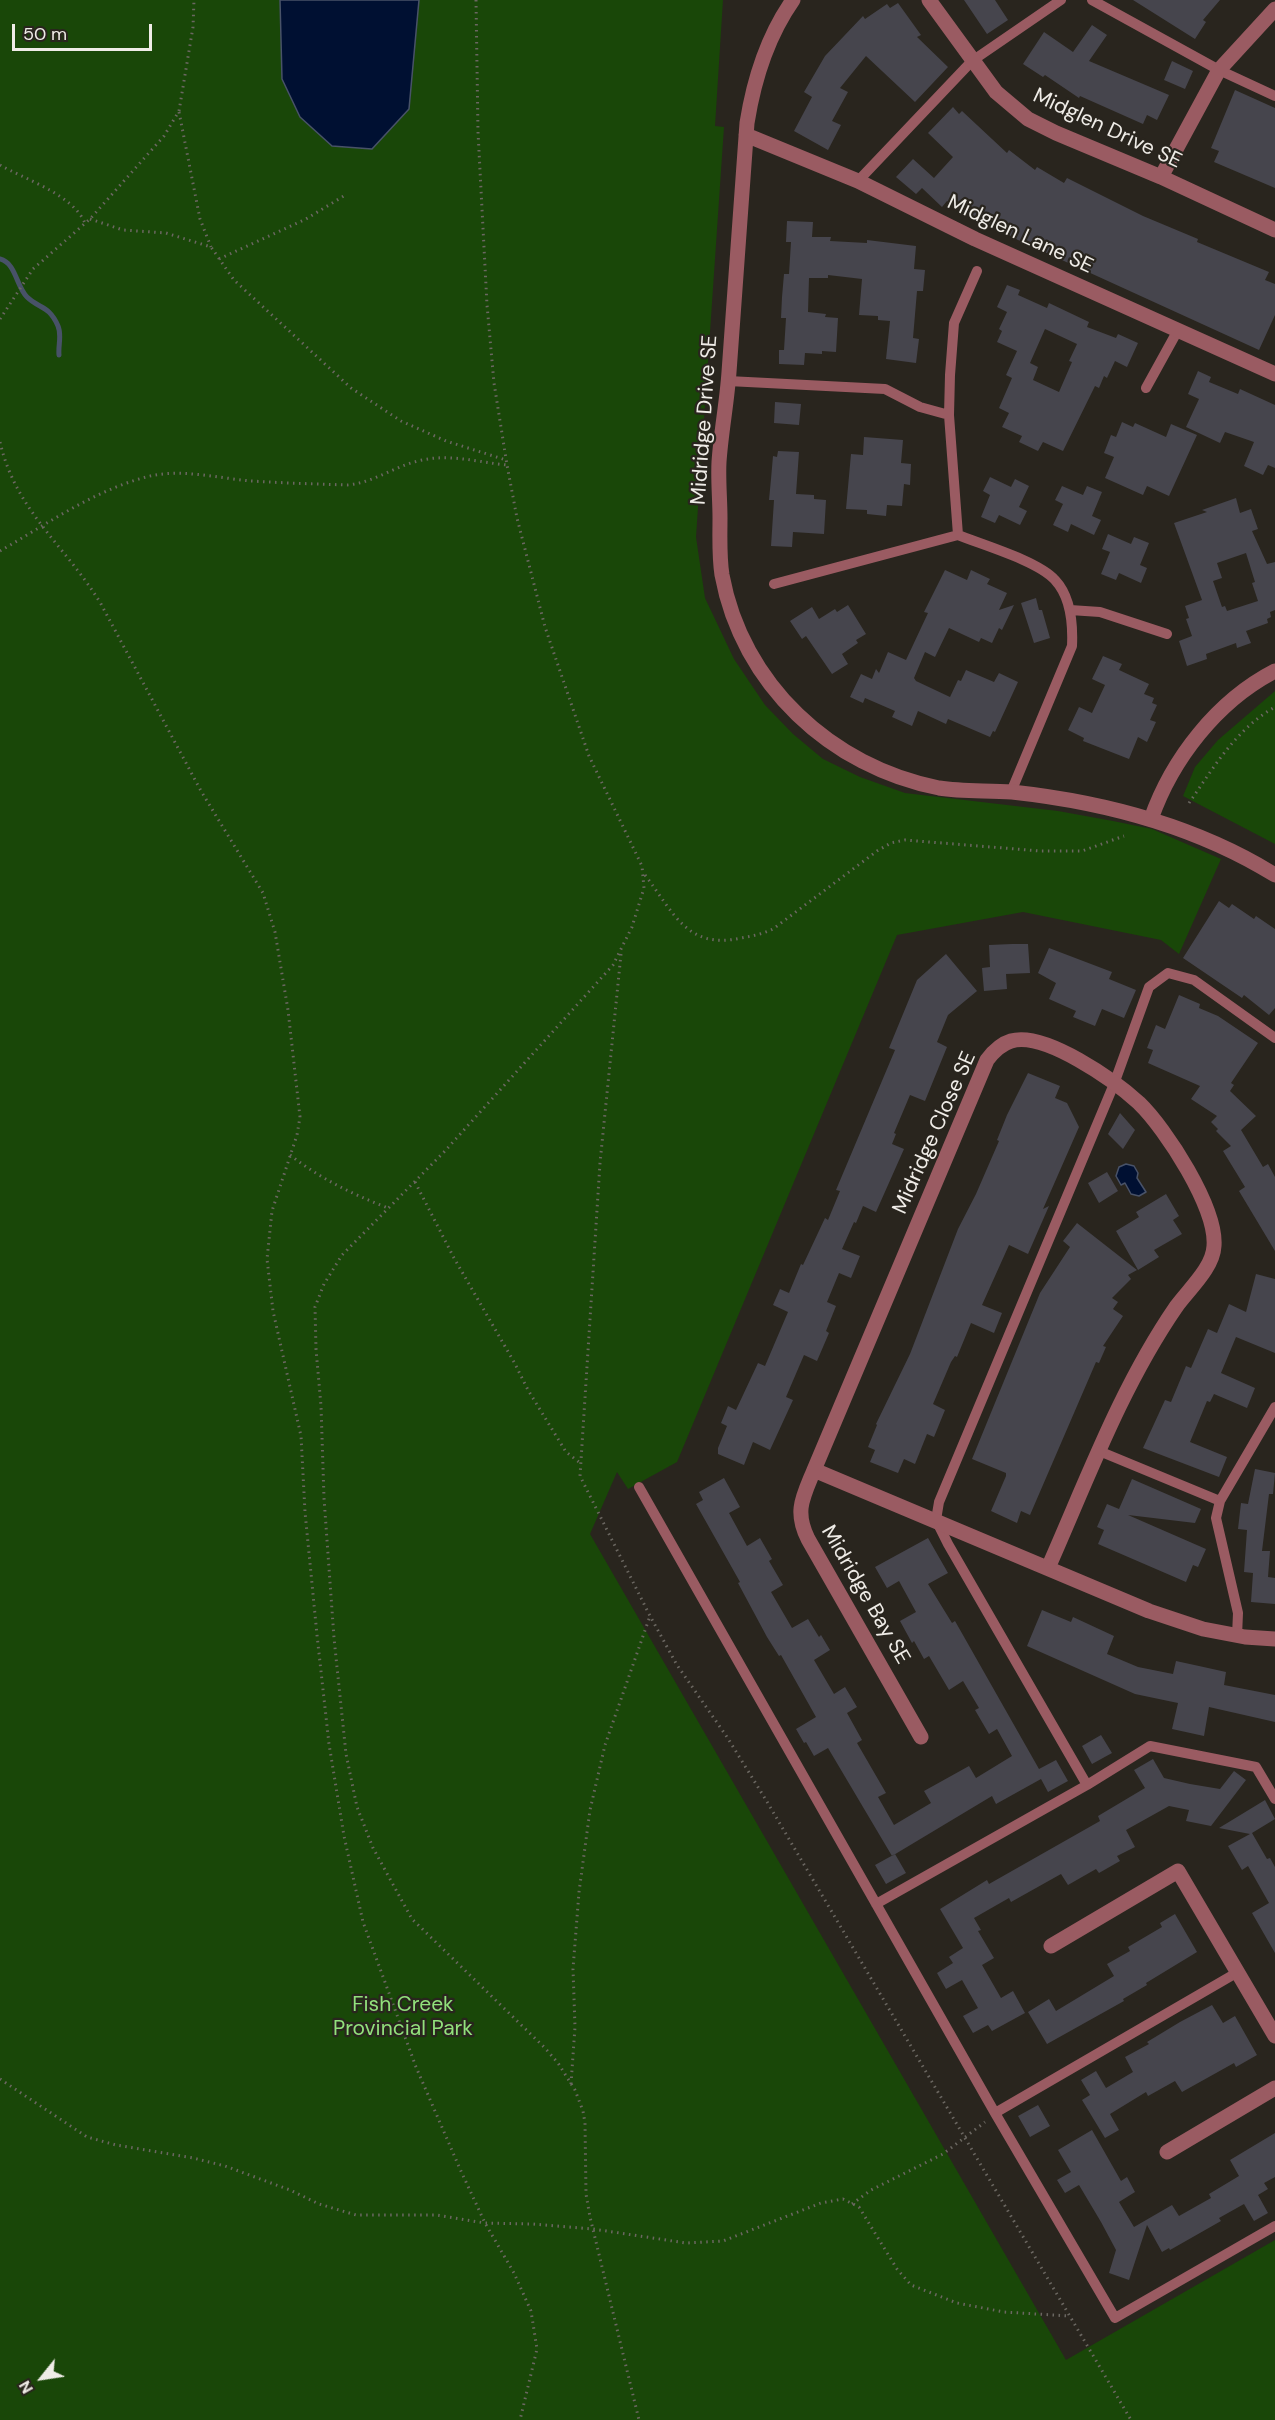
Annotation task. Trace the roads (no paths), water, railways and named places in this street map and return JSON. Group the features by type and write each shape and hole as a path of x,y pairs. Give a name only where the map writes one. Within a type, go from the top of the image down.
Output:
{"street":[{"name":"Midridge Drive SE","path":"793,0 782,16 758,72 749,108 728,381 719,464 722,574 738,628 749,651 783,701 812,728 844,751 879,770 915,783 943,789 1011,792 1079,801 1150,819 1222,846 1275,875"},
{"name":"Midglen Drive SE","path":"929,0 996,92 1028,119 1275,230"},
{"path":"1161,177 1219,70 1275,9"},
{"name":"Midglen Lane SE","path":"746,135 858,181 975,239 1275,374"},
{"path":"1150,819 1167,781 1190,745 1211,720 1233,700 1275,671"},
{"name":"Midridge Close SE","path":"814,1470 987,1060 993,1052 1011,1041 1029,1040 1065,1053 1114,1084 1139,1104 1161,1130 1190,1171 1211,1226 1214,1244 1213,1253 1206,1268 1154,1341 1099,1451 1048,1568"},
{"path":"814,1470 1149,1611 1203,1629 1237,1636 1275,1639"},
{"name":"Midridge Bay SE","path":"814,1470 800,1506 802,1528 921,1737"},
{"path":"1051,1946 1178,1871 1275,2036"},
{"path":"1167,2152 1275,2088"}],"lane":[{"path":"858,181 972,62 1062,0"},
{"path":"1092,0 1219,70 1275,96"},
{"path":"958,535 950,415 950,375 954,323 977,271"},
{"path":"1146,388 1178,330"},
{"path":"728,381 885,389 920,407 950,415"},
{"path":"774,584 958,535 1040,568 1056,580 1070,610 1073,630 1072,646 1011,792"},
{"path":"1070,610 1101,612 1167,634"},
{"path":"1087,1785 936,1520 939,1502 1114,1084 1149,987 1168,973 1194,980 1275,1038"},
{"path":"1237,1636 1238,1613 1216,1518 1220,1502 1275,1407"},
{"path":"1099,1451 1220,1502"},
{"path":"639,1487 995,2114 1115,2318 1275,2226"},
{"path":"876,1904 1087,1785 1150,1746 1256,1767 1275,1799"},
{"path":"995,2114 1238,1972"}],"water":[{"path":"280,0 419,0 409,109 372,149 332,146 300,117 282,79"},
{"path":"1126,1164 1134,1166 1138,1173 1137,1178 1146,1192 1139,1196 1131,1194 1125,1183 1121,1185 1116,1176 1119,1167"}],"waterway":[{"path":"0,259 13,270 27,297 55,319 60,333 59,355"}],"park label":[{"name":"Fish Creek Provincial Park","path":"403,2017"}]}
